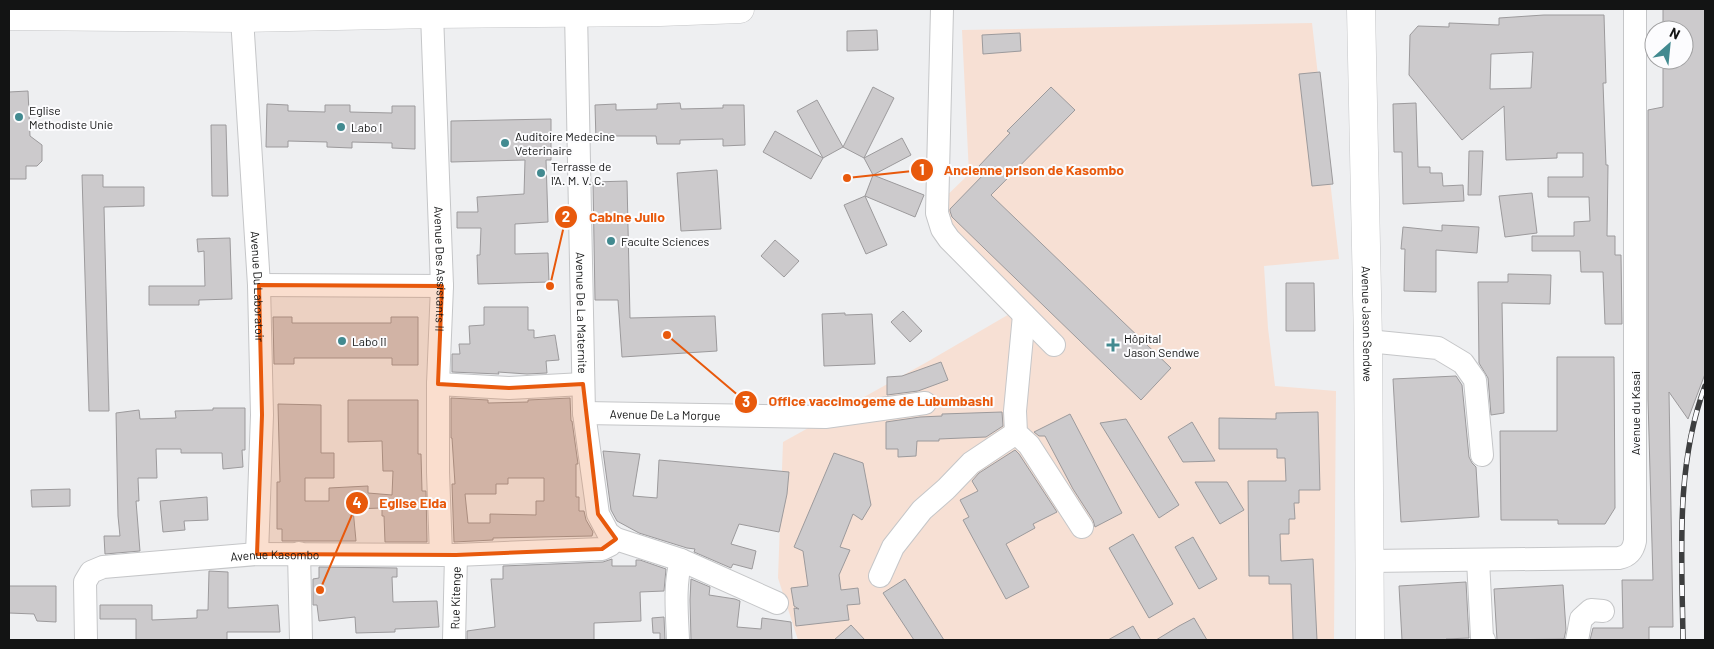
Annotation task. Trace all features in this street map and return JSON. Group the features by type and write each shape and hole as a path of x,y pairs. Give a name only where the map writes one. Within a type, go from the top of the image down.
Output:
{"main road":[{"path":"11,14 242,18 341,12 432,14 740,9"},
{"name":"Avenue Jason Sendwe","path":"1361,9 1368,341 1370,640"}],"street":[{"path":"942,9 937,213 942,229 949,239 1054,345"},
{"name":"Avenue du Kasai","path":"1369,561 1619,558 1630,554 1634,548 1636,373 1635,9"},
{"name":"Avenue De La Maternite","path":"576,12 584,413 598,514 608,533 616,539"},
{"name":"Avenue Des Assistants II","path":"432,14 442,286 438,384 438,472 448,555"},
{"name":"Avenue Du Laboratoir","path":"242,18 259,285 262,415 257,554"},
{"path":"259,285 442,286"},
{"path":"1024,315 1015,411 1016,433 1029,445 1082,527"},
{"path":"1368,341 1438,348 1463,363 1475,380 1482,454"},
{"path":"438,384 509,388 583,384"},
{"name":"Avenue De La Morgue","path":"584,413 826,417 925,403"},
{"path":"880,576 893,547 922,510 971,463 1016,433"},
{"path":"616,539 681,560 777,603"},
{"name":"Avenue Kasombo","path":"86,640 85,582 91,572 103,567 257,554 448,555 602,549 616,539"},
{"path":"299,553 301,640"},
{"name":"Rue Kitenge","path":"448,555 454,640"},
{"path":"678,640 676,586 681,560"},
{"path":"1478,560 1482,638 1484,640"},
{"path":"1577,640 1581,619 1591,610 1603,611"}],"highlighted area":[{"path":"259,285 442,286 438,384 509,388 583,384 598,514 616,539 602,549 456,555 257,554 262,415"}],"shaded area":[{"name":"Hôpital Jason Sendwe","path":"1312,23 1339,259 1264,266 1268,328 1275,386 1336,391 1334,640 798,640 778,578 783,442 1018,309 934,208 969,174 962,30"}],"building":[{"path":"1663,9 1705,9 1705,374 1688,419 1669,392 1673,627 1649,627 1649,640 1590,640 1593,628 1623,628 1622,580 1653,580 1648,399 1648,110 1663,107 1663,70 1694,70 1694,20 1663,20"},
{"path":"1544,15 1604,15 1606,83 1603,83 1606,165 1608,165 1607,236 1615,236 1615,255 1621,255 1622,324 1605,324 1603,272 1581,272 1580,251 1532,251 1532,236 1574,236 1574,222 1590,221 1589,197 1548,197 1548,177 1583,177 1583,153 1557,153 1557,158 1506,160 1504,106 1462,140 1409,75 1410,35 1418,26 1449,27 1449,23 1499,25 1499,18","holes":["1533,52 1531,88 1490,89 1491,54"]},
{"path":"877,30 878,50 847,51 847,31"},
{"path":"1020,33 1021,51 983,54 982,35"},
{"path":"1320,72 1333,184 1312,186 1299,74"},
{"path":"873,87 894,98 864,158 843,147"},
{"path":"1051,87 1075,110 991,195 1171,368 1141,400 952,217 950,211 986,172 979,166 1010,133 1007,131"},
{"name":"Eglise Methodiste Unie","path":"28,91 30,136 42,145 42,161 37,166 26,166 26,179 9,179 9,92"},
{"path":"817,100 843,147 823,158 797,111"},
{"path":"680,103 681,109 723,108 723,105 744,105 745,145 723,146 723,139 680,140 680,144 657,144 656,136 614,136 614,141 596,141 595,105 616,104 616,110 657,109 657,104"},
{"path":"1416,103 1418,167 1430,167 1430,173 1442,173 1443,186 1463,185 1464,201 1403,204 1402,152 1394,152 1393,104"},
{"name":"Labo I","path":"267,104 288,105 288,111 325,112 325,105 350,105 350,112 392,113 392,106 415,106 415,149 392,148 392,143 352,142 352,148 327,147 327,142 288,141 288,147 266,147"},
{"path":"551,119 551,160 546,160 548,222 515,224 515,254 548,253 549,282 478,284 477,255 480,255 481,228 457,228 457,212 478,212 477,197 524,194 525,160 451,162 451,121"},
{"path":"211,125 226,125 228,196 212,196"},
{"path":"775,131 823,158 811,179 763,152"},
{"path":"902,138 911,155 873,175 864,158"},
{"path":"1469,151 1483,151 1481,195 1468,195"},
{"path":"717,170 721,229 681,231 677,173"},
{"path":"82,175 103,175 103,187 144,187 144,206 104,207 109,411 89,411"},
{"path":"873,175 924,195 915,217 865,196"},
{"path":"627,181 630,318 715,316 717,351 622,357 618,300 595,300 593,182"},
{"path":"1532,193 1537,233 1505,237 1499,196"},
{"path":"865,196 887,245 866,254 844,205"},
{"path":"1442,225 1479,227 1477,253 1436,250 1436,292 1404,291 1405,249 1401,249 1403,227 1442,231"},
{"path":"230,238 232,299 199,300 199,305 149,305 149,286 205,286 204,251 198,252 197,239"},
{"path":"775,240 799,261 784,277 761,256"},
{"path":"1508,274 1551,275 1550,304 1502,303 1504,413 1491,415 1488,378 1479,363 1478,282 1508,282"},
{"path":"1286,283 1314,283 1315,331 1286,331"},
{"path":"484,307 528,307 528,330 534,330 534,338 555,335 559,360 546,361 547,373 498,372 499,374 452,372 452,354 460,354 459,344 470,344 469,326 484,325"},
{"path":"903,311 922,331 910,342 891,322"},
{"path":"845,313 845,315 872,314 875,364 824,366 822,314"},
{"name":"Labo II","path":"273,317 292,317 292,323 391,323 391,317 418,317 418,365 392,365 392,358 294,358 294,364 274,364"},
{"path":"1557,357 1614,357 1615,508 1605,524 1558,524 1558,520 1501,520 1500,431 1557,431"},
{"path":"941,362 948,380 918,391 887,395 887,377 902,376"},
{"path":"1456,376 1462,385 1469,457 1476,467 1479,517 1401,522 1393,379"},
{"path":"451,398 488,400 488,403 570,398 571,421 578,464 576,464 576,497 579,497 579,511 584,511 586,520 593,532 592,536 493,538 493,540 454,542 452,484 455,484 451,438","holes":["508,478 544,478 544,501 536,501 536,515 490,514 490,523 468,523 465,494 496,494 496,484 508,484"]},
{"path":"348,400 418,400 418,454 421,454 422,491 426,491 427,542 385,542 382,508 353,509 356,541 282,541 282,529 277,529 277,482 280,482 278,404 321,405 321,453 334,453 334,478 305,478 305,501 329,501 329,488 368,486 368,493 392,495 393,471 383,471 382,441 348,442"},
{"path":"213,408 245,408 245,450 242,450 243,467 223,469 222,453 181,453 181,449 156,449 157,478 138,478 139,501 136,501 140,551 105,554 104,536 120,536 116,413 139,410 140,419 176,418 175,411 213,410"},
{"path":"1002,412 1003,426 986,437 917,441 916,456 898,457 898,449 886,449 886,422 942,416 942,414"},
{"path":"1318,412 1320,490 1299,490 1299,503 1294,503 1295,519 1289,519 1289,534 1280,534 1281,561 1313,559 1317,640 1293,640 1291,584 1269,584 1269,576 1249,576 1248,481 1286,481 1285,458 1277,458 1277,449 1219,449 1219,418 1276,419 1276,413"},
{"path":"1070,414 1122,513 1095,527 1093,520 1073,489 1045,436 1039,436 1034,432"},
{"path":"1126,419 1179,505 1159,518 1100,423"},
{"path":"1192,422 1215,461 1183,462 1168,437"},
{"path":"1015,450 1057,512 1033,524 1035,528 1006,544 1029,587 1006,599 963,520 969,517 960,500 978,491 972,481 979,473"},
{"path":"603,451 640,454 633,496 657,498 659,460 789,472 787,494 779,532 739,524 731,544 756,551 752,569 733,564 731,568 694,552 695,549 639,533 617,521 611,510"},
{"path":"834,453 863,463 871,505 862,520 853,514 840,547 850,550 839,575 841,590 858,588 860,604 847,605 849,620 796,626 794,608 799,609 794,606 791,588 808,586 803,551 794,547"},
{"path":"1195,482 1227,482 1244,510 1220,524"},
{"path":"70,489 70,506 32,507 31,490"},
{"path":"207,497 208,520 184,521 185,530 163,532 160,501"},
{"path":"1133,534 1173,604 1149,618 1109,548"},
{"path":"1193,537 1217,579 1199,589 1175,547"},
{"path":"612,559 612,566 636,566 636,560 640,560 666,569 664,591 640,592 641,621 594,623 594,640 467,640 467,631 495,627 491,579 503,579 503,566 603,562"},
{"path":"319,567 397,568 397,577 392,577 393,602 437,601 439,627 395,629 395,632 356,633 355,617 319,621 317,605 313,605 313,579 319,578"},
{"path":"209,571 228,572 228,608 278,605 280,632 227,632 227,640 136,640 136,619 100,619 100,605 152,605 152,620 197,618 197,610 208,610"},
{"path":"691,579 710,587 709,595 740,601 737,627 761,629 762,618 791,622 792,640 691,640"},
{"path":"905,579 944,640 914,640 883,593"},
{"path":"1466,582 1469,638 1402,640 1399,586"},
{"path":"1563,585 1566,630 1564,639 1497,640 1494,589"},
{"path":"9,586 56,586 56,622 37,621 34,614 9,613"},
{"path":"664,617 665,640 660,640 660,633 653,633 652,618"},
{"path":"1194,618 1207,640 1156,640 1179,626"},
{"path":"851,625 865,640 834,640"},
{"path":"1133,626 1141,640 1108,640"}],"railway":[{"path":"1683,640 1682,512 1689,448 1695,417 1705,386"}],"place":[{"name":"Eglise Methodiste Unie","path":"19,117"},
{"name":"Labo I","path":"341,127"},
{"name":"Auditoire Medecine Veterinaire","path":"505,143"},
{"name":"Terrasse de l'A. M. V. C.","path":"541,173"},
{"name":"Ancienne prison de Kasombo","path":"847,178"},
{"name":"Faculte Sciences","path":"611,241"},
{"name":"Cabine Julio","path":"550,286"},
{"name":"Office vaccimogeme de Lubumbashi","path":"667,335"},
{"name":"Labo II","path":"342,341"},
{"name":"Hôpital Jason Sendwe","path":"1113,345"},
{"name":"Eglise Elda","path":"320,590"}]}
